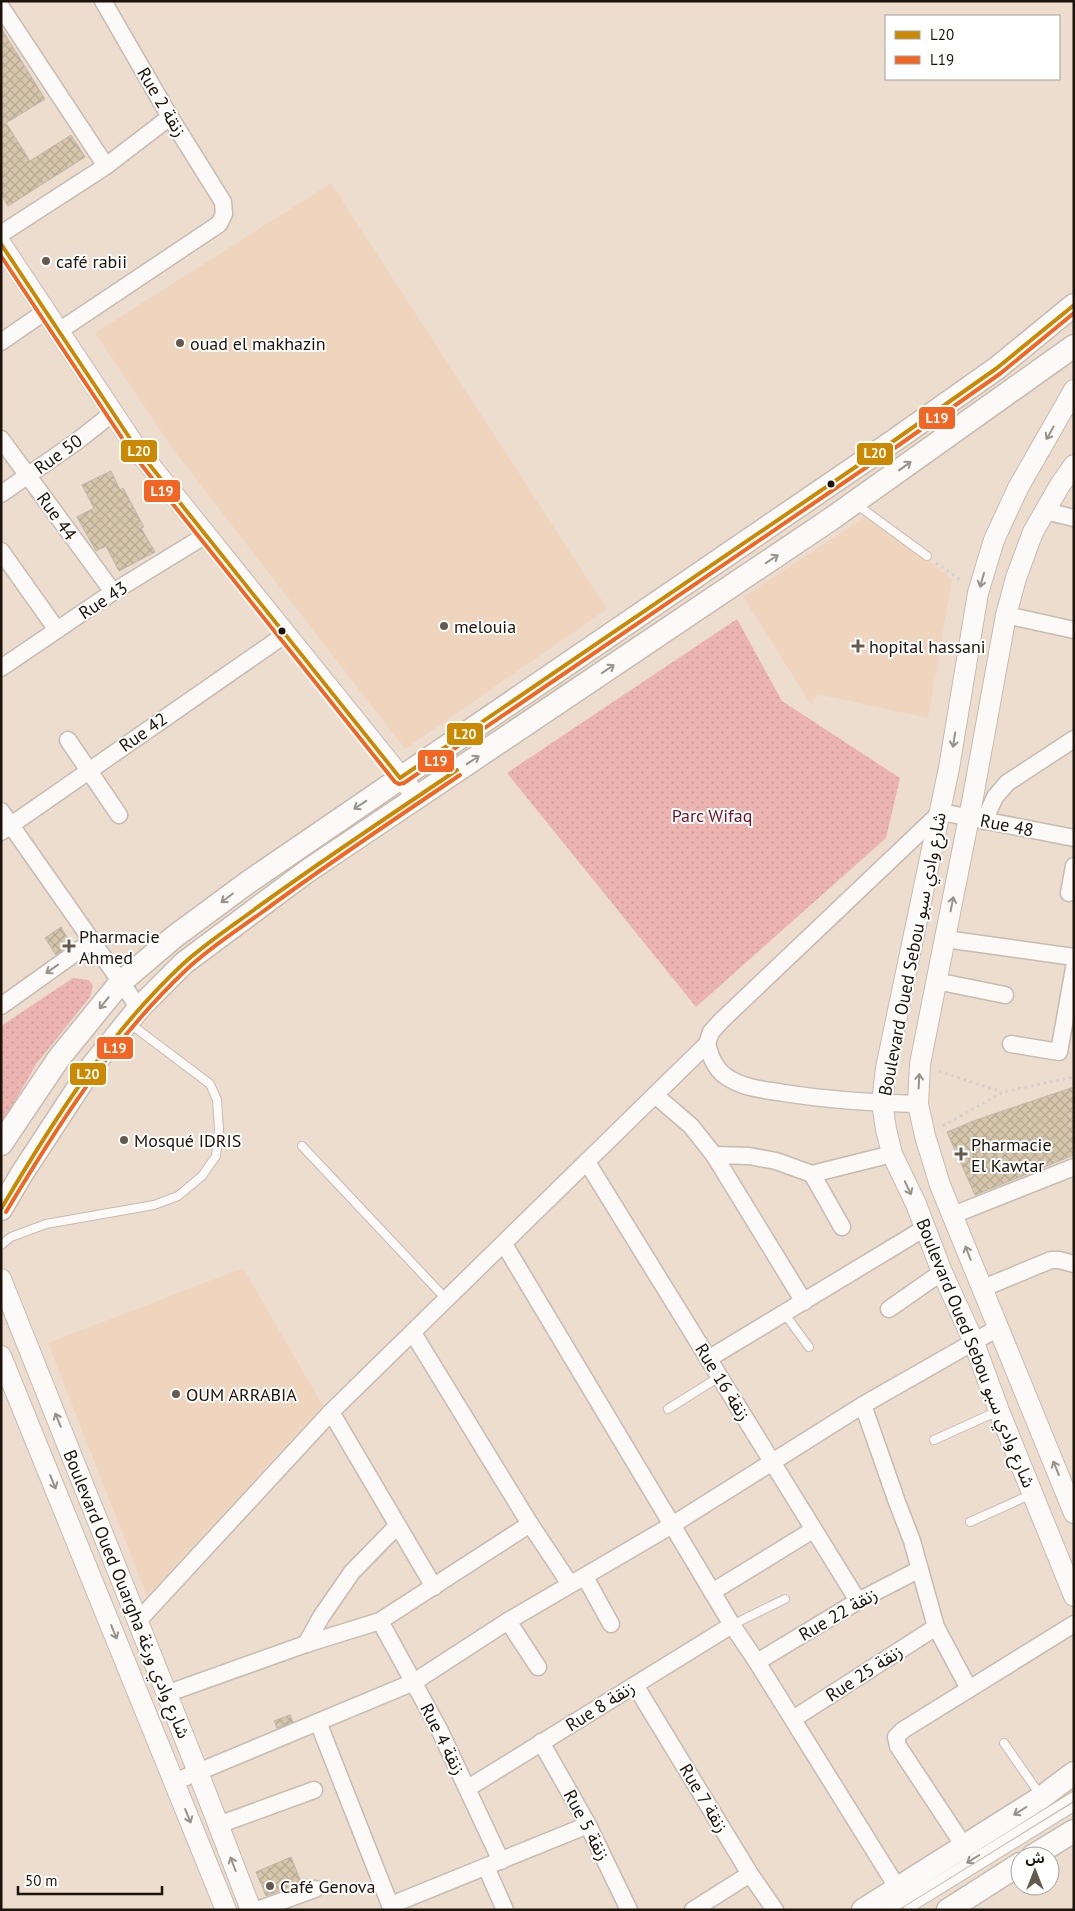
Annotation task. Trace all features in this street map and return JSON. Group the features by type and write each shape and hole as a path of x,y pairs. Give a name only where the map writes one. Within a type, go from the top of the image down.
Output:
{"main road":[{"path":"1,1144 60,1058 120,983 174,937 247,883 837,480 996,368 1074,305"},
{"path":"1,1209 93,1065 133,1015 184,963 306,872 854,503 1074,346"},
{"path":"837,480 854,503"},
{"path":"734,550 750,574"},
{"path":"863,1910 1042,1797 1074,1773"},
{"path":"1049,1846 1074,1831"},
{"path":"948,1910 1010,1870"}],"street":[{"name":"Rue 2 زنقة","path":"59,331 219,224 224,214 223,202 170,117 102,1"},
{"path":"1,7 106,166"},
{"path":"1,234 106,166 170,117"},
{"path":"1,244 137,449 417,797"},
{"path":"1,342 46,311"},
{"name":"Boulevard Oued Sebou شارع وادي سبو","path":"1074,390 1018,488 994,540 978,593 941,812 886,1068 882,1103 892,1154 916,1204 942,1272 973,1340 999,1411 1074,1596"},
{"name":"Rue 50","path":"1,494 114,412"},
{"name":"Rue 44","path":"1,439 113,592"},
{"name":"Boulevard Oued Sebou شارع وادي سبو","path":"1074,465 1033,532 1016,578 1006,615 976,820 945,938 936,981 920,1064 918,1104 925,1136 940,1185 1074,1513"},
{"path":"1045,511 1074,518"},
{"name":"Rue 43","path":"1,668 113,592 206,535"},
{"path":"1,551 57,630"},
{"path":"1006,615 1074,630"},
{"name":"Rue 42","path":"6,828 286,634"},
{"path":"976,820 1008,784 1074,738"},
{"path":"68,740 119,815"},
{"path":"1,811 6,828 92,941 120,983 133,1015"},
{"path":"138,1621 332,1412 707,1044 711,1032 721,1021 941,812"},
{"name":"Rue 48","path":"941,812 1074,838"},
{"path":"1069,893 1074,866"},
{"path":"945,938 1074,957"},
{"path":"1,1006 92,941"},
{"path":"1012,1044 1058,1052 1069,1018 1074,968"},
{"path":"936,981 1005,995"},
{"path":"707,1044 711,1058 718,1068 731,1080 749,1087 816,1098 918,1104"},
{"path":"655,1095 691,1126 714,1155 804,1302"},
{"path":"714,1155 749,1156 776,1161 812,1174 892,1154"},
{"name":"Rue 16 زنقة","path":"587,1162 858,1601"},
{"path":"953,1215 1074,1167"},
{"path":"812,1174 842,1227"},
{"path":"708,1359 925,1228"},
{"path":"504,1244 732,1625 892,1879 900,1888"},
{"path":"981,1289 1051,1260 1074,1264"},
{"path":"889,1309 942,1272"},
{"name":"Boulevard Oued Ouargha شارع وادي ورغة","path":"1,1279 198,1772 251,1910"},
{"path":"174,1782 414,1682 508,1622 672,1525 863,1405 973,1340 998,1328"},
{"path":"413,1333 530,1524 611,1624"},
{"name":"Boulevard Oued Ouargha شارع وادي ورغة","path":"1,1356 226,1910"},
{"path":"863,1405 912,1541 936,1627 969,1689"},
{"path":"332,1412 434,1587"},
{"path":"166,1694 306,1644 380,1620 530,1524"},
{"path":"306,1644 321,1617 352,1572 397,1526"},
{"path":"712,1592 813,1530"},
{"name":"Rue 22 زنقة","path":"757,1662 858,1601 920,1568"},
{"name":"Rue 4 زنقة","path":"380,1620 439,1729 468,1788 494,1864 505,1910"},
{"path":"508,1622 538,1668"},
{"path":"964,1846 898,1746 896,1737 903,1730 1074,1624"},
{"name":"Rue 8 زنقة","path":"468,1788 732,1625"},
{"name":"Rue 25 زنقة","path":"793,1720 936,1627"},
{"name":"Rue 7 زنقة","path":"635,1685 750,1874 775,1910"},
{"path":"318,1722 391,1907 588,1825"},
{"name":"Rue 5 زنقة","path":"541,1742 588,1825 630,1910"},
{"path":"218,1825 314,1790"},
{"path":"693,1910 750,1874"},
{"path":"257,1910 315,1889"}],"lane":[{"path":"854,503 927,556"},
{"path":"1,1245 11,1237 46,1224 154,1205 178,1196 202,1176 216,1156 219,1129 217,1100 210,1084 133,1015"},
{"path":"302,1146 447,1300"},
{"path":"784,1313 810,1347"},
{"path":"668,1409 719,1377"},
{"path":"934,1440 999,1411"},
{"path":"970,1522 1033,1494"},
{"path":"732,1625 785,1599"},
{"path":"1004,1743 1042,1797"},
{"path":"890,1910 1074,1796"},
{"path":"907,1910 1074,1806"}],"path":[{"path":"927,556 964,583"},
{"path":"920,1064 1003,1092"},
{"path":"925,1136 1003,1092 1074,1077"}],"shaded area":[{"path":"331,183 607,609 405,749 172,448 95,333"},
{"name":"hopital hassani","path":"869,514 952,579 928,718 817,694 812,706 743,597"},
{"path":"243,1268 323,1406 147,1596 48,1343"}],"green space":[{"name":"Parc Wifaq","path":"737,619 782,701 900,778 886,838 696,1007 507,773"},
{"path":"73,978 89,980 93,986 90,997 37,1063 1,1125 1,1026"}],"building":[{"path":"1,28 45,99 6,123 30,161 71,135 85,157 8,206 1,194"},
{"path":"111,471 120,490 123,488 144,527 141,528 155,552 119,571 106,546 96,551 77,517 94,508 82,485"},
{"path":"61,927 71,944 56,955 45,938"},
{"path":"1074,1087 1074,1155 975,1195 947,1132 976,1120"},
{"path":"290,1715 293,1722 277,1728 274,1721"},
{"path":"291,1857 301,1882 266,1896 256,1872"}],"transit line":[{"name":"L20","path":"1,244 137,449 400,778 895,440 997,368 1074,305"},
{"name":"L19","path":"1,256 132,453 395,782 399,784 404,783 899,445 1001,373 1074,313"},
{"name":"L20","path":"1,1209 41,1143 106,1049 130,1019 183,964 280,891 457,770"},
{"name":"L19","path":"6,1212 66,1116 110,1054 159,997 186,970 213,947 460,775"}],"place":[{"name":"café rabii","path":"46,261"},
{"name":"ouad el makhazin","path":"180,343"},
{"name":"melouia","path":"444,626"},
{"name":"hopital hassani","path":"858,646"},
{"name":"Pharmacie Ahmed","path":"69,946"},
{"name":"Mosqué IDRIS","path":"124,1140"},
{"name":"Pharmacie El Kawtar","path":"961,1154"},
{"name":"OUM ARRABIA","path":"176,1394"},
{"name":"Café Genova","path":"270,1886"}]}
